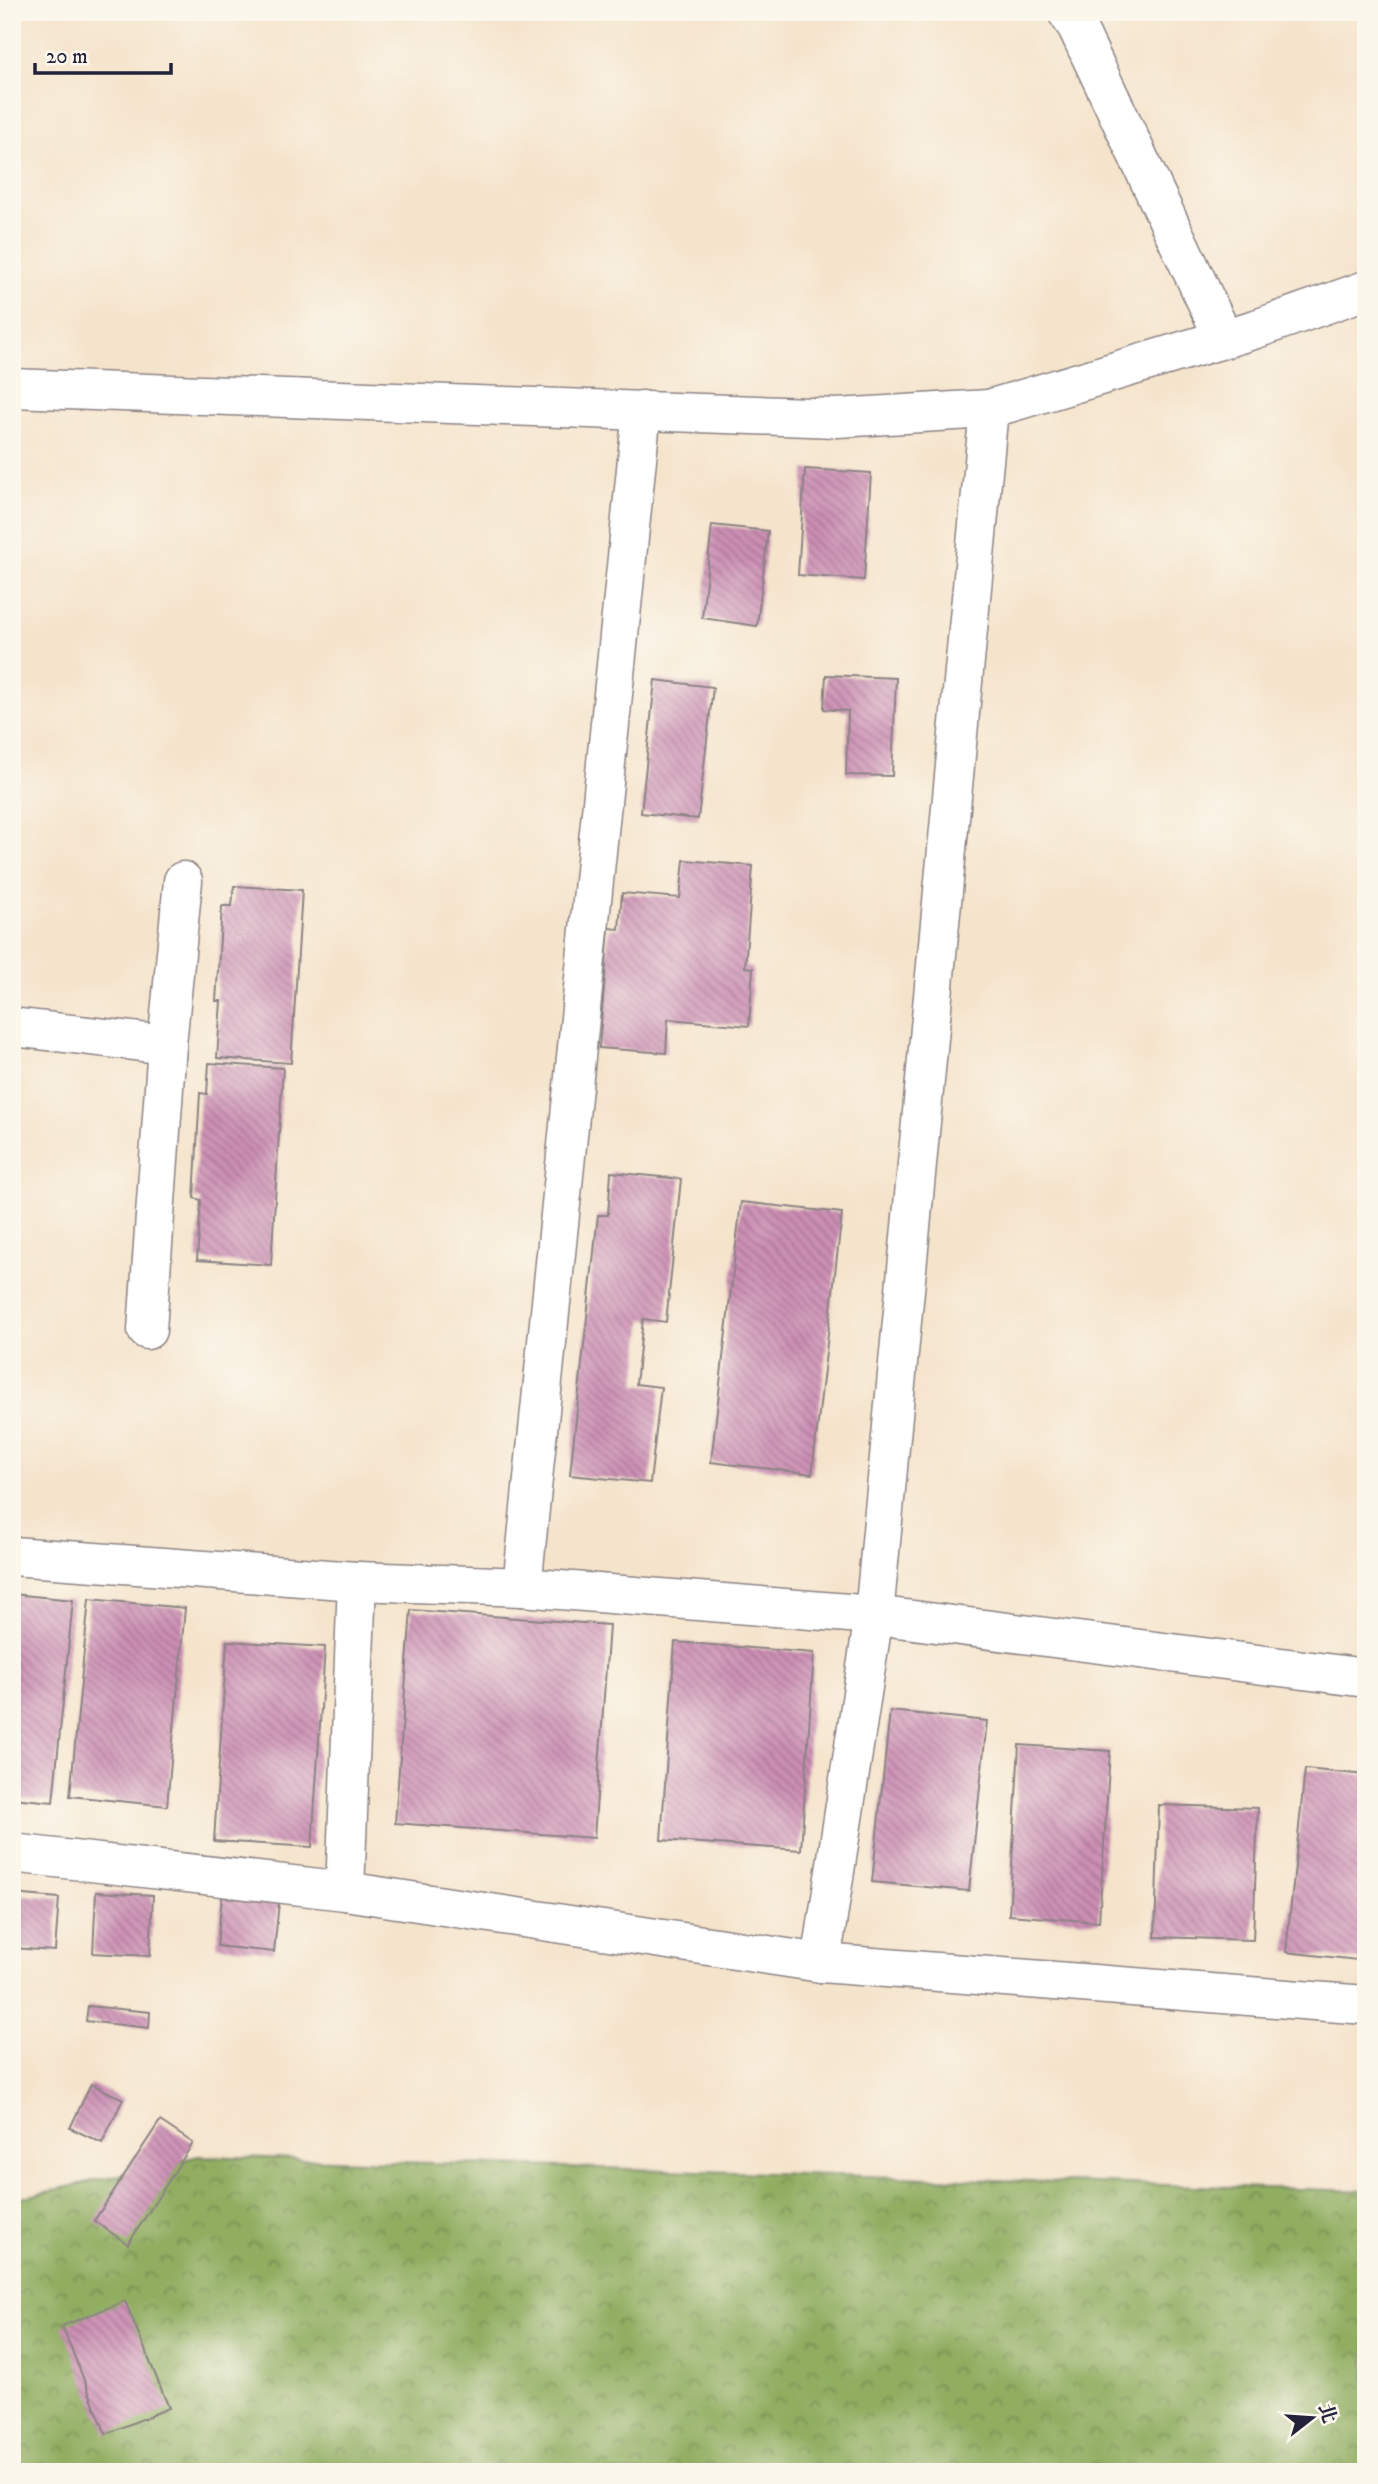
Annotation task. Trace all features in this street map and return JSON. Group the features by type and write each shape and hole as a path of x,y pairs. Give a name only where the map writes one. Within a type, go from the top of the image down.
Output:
{"street":[{"path":"1067,12 1240,334"},
{"path":"12,388 836,418 989,409 1240,334 1366,290"},
{"path":"821,1964 874,1615 989,409"},
{"path":"522,1587 642,410"},
{"path":"147,1330 167,1045 183,881"},
{"path":"12,1027 167,1045"},
{"path":"12,1556 357,1581 522,1587 874,1615 1366,1678"},
{"path":"345,1891 357,1581"},
{"path":"12,1853 345,1891 821,1964 1366,2005"}],"green space":[{"path":"199,2156 1366,2191 1366,2472 12,2472 12,2200"}],"building":[{"path":"805,469 871,473 864,580 798,575"},
{"path":"712,525 768,531 757,626 702,618"},
{"path":"826,675 896,678 892,776 846,775 848,711 824,709"},
{"path":"655,680 713,687 698,819 641,813"},
{"path":"684,860 753,866 745,967 753,968 749,1026 668,1019 666,1053 599,1048 609,928 619,929 622,893 680,898"},
{"path":"234,886 302,890 291,1063 217,1058 221,1001 216,1001 222,906 232,906"},
{"path":"209,1063 283,1068 271,1265 197,1260 201,1200 194,1198 200,1093 207,1094"},
{"path":"611,1172 681,1179 666,1322 643,1319 636,1384 661,1387 650,1483 570,1475 598,1215 608,1215"},
{"path":"741,1202 842,1213 812,1474 711,1462"},
{"path":"12,1594 73,1600 53,1802 12,1798"},
{"path":"89,1599 185,1608 167,1806 70,1796"},
{"path":"411,1610 609,1625 594,1838 395,1823"},
{"path":"227,1641 325,1647 312,1847 214,1841"},
{"path":"675,1642 814,1653 801,1850 661,1840"},
{"path":"890,1711 987,1721 969,1891 872,1882"},
{"path":"1019,1745 1110,1751 1099,1922 1009,1915"},
{"path":"1305,1769 1366,1775 1366,1961 1286,1952"},
{"path":"1159,1805 1258,1808 1253,1940 1155,1937"},
{"path":"96,1892 153,1895 150,1956 93,1953"},
{"path":"12,1894 59,1898 55,1951 12,1948"},
{"path":"222,1897 279,1902 274,1952 217,1946"},
{"path":"88,2006 150,2012 149,2028 86,2021"},
{"path":"91,2084 123,2099 102,2143 70,2128"},
{"path":"160,2121 193,2143 128,2244 94,2221"},
{"path":"125,2301 169,2408 106,2434 62,2326"}]}
